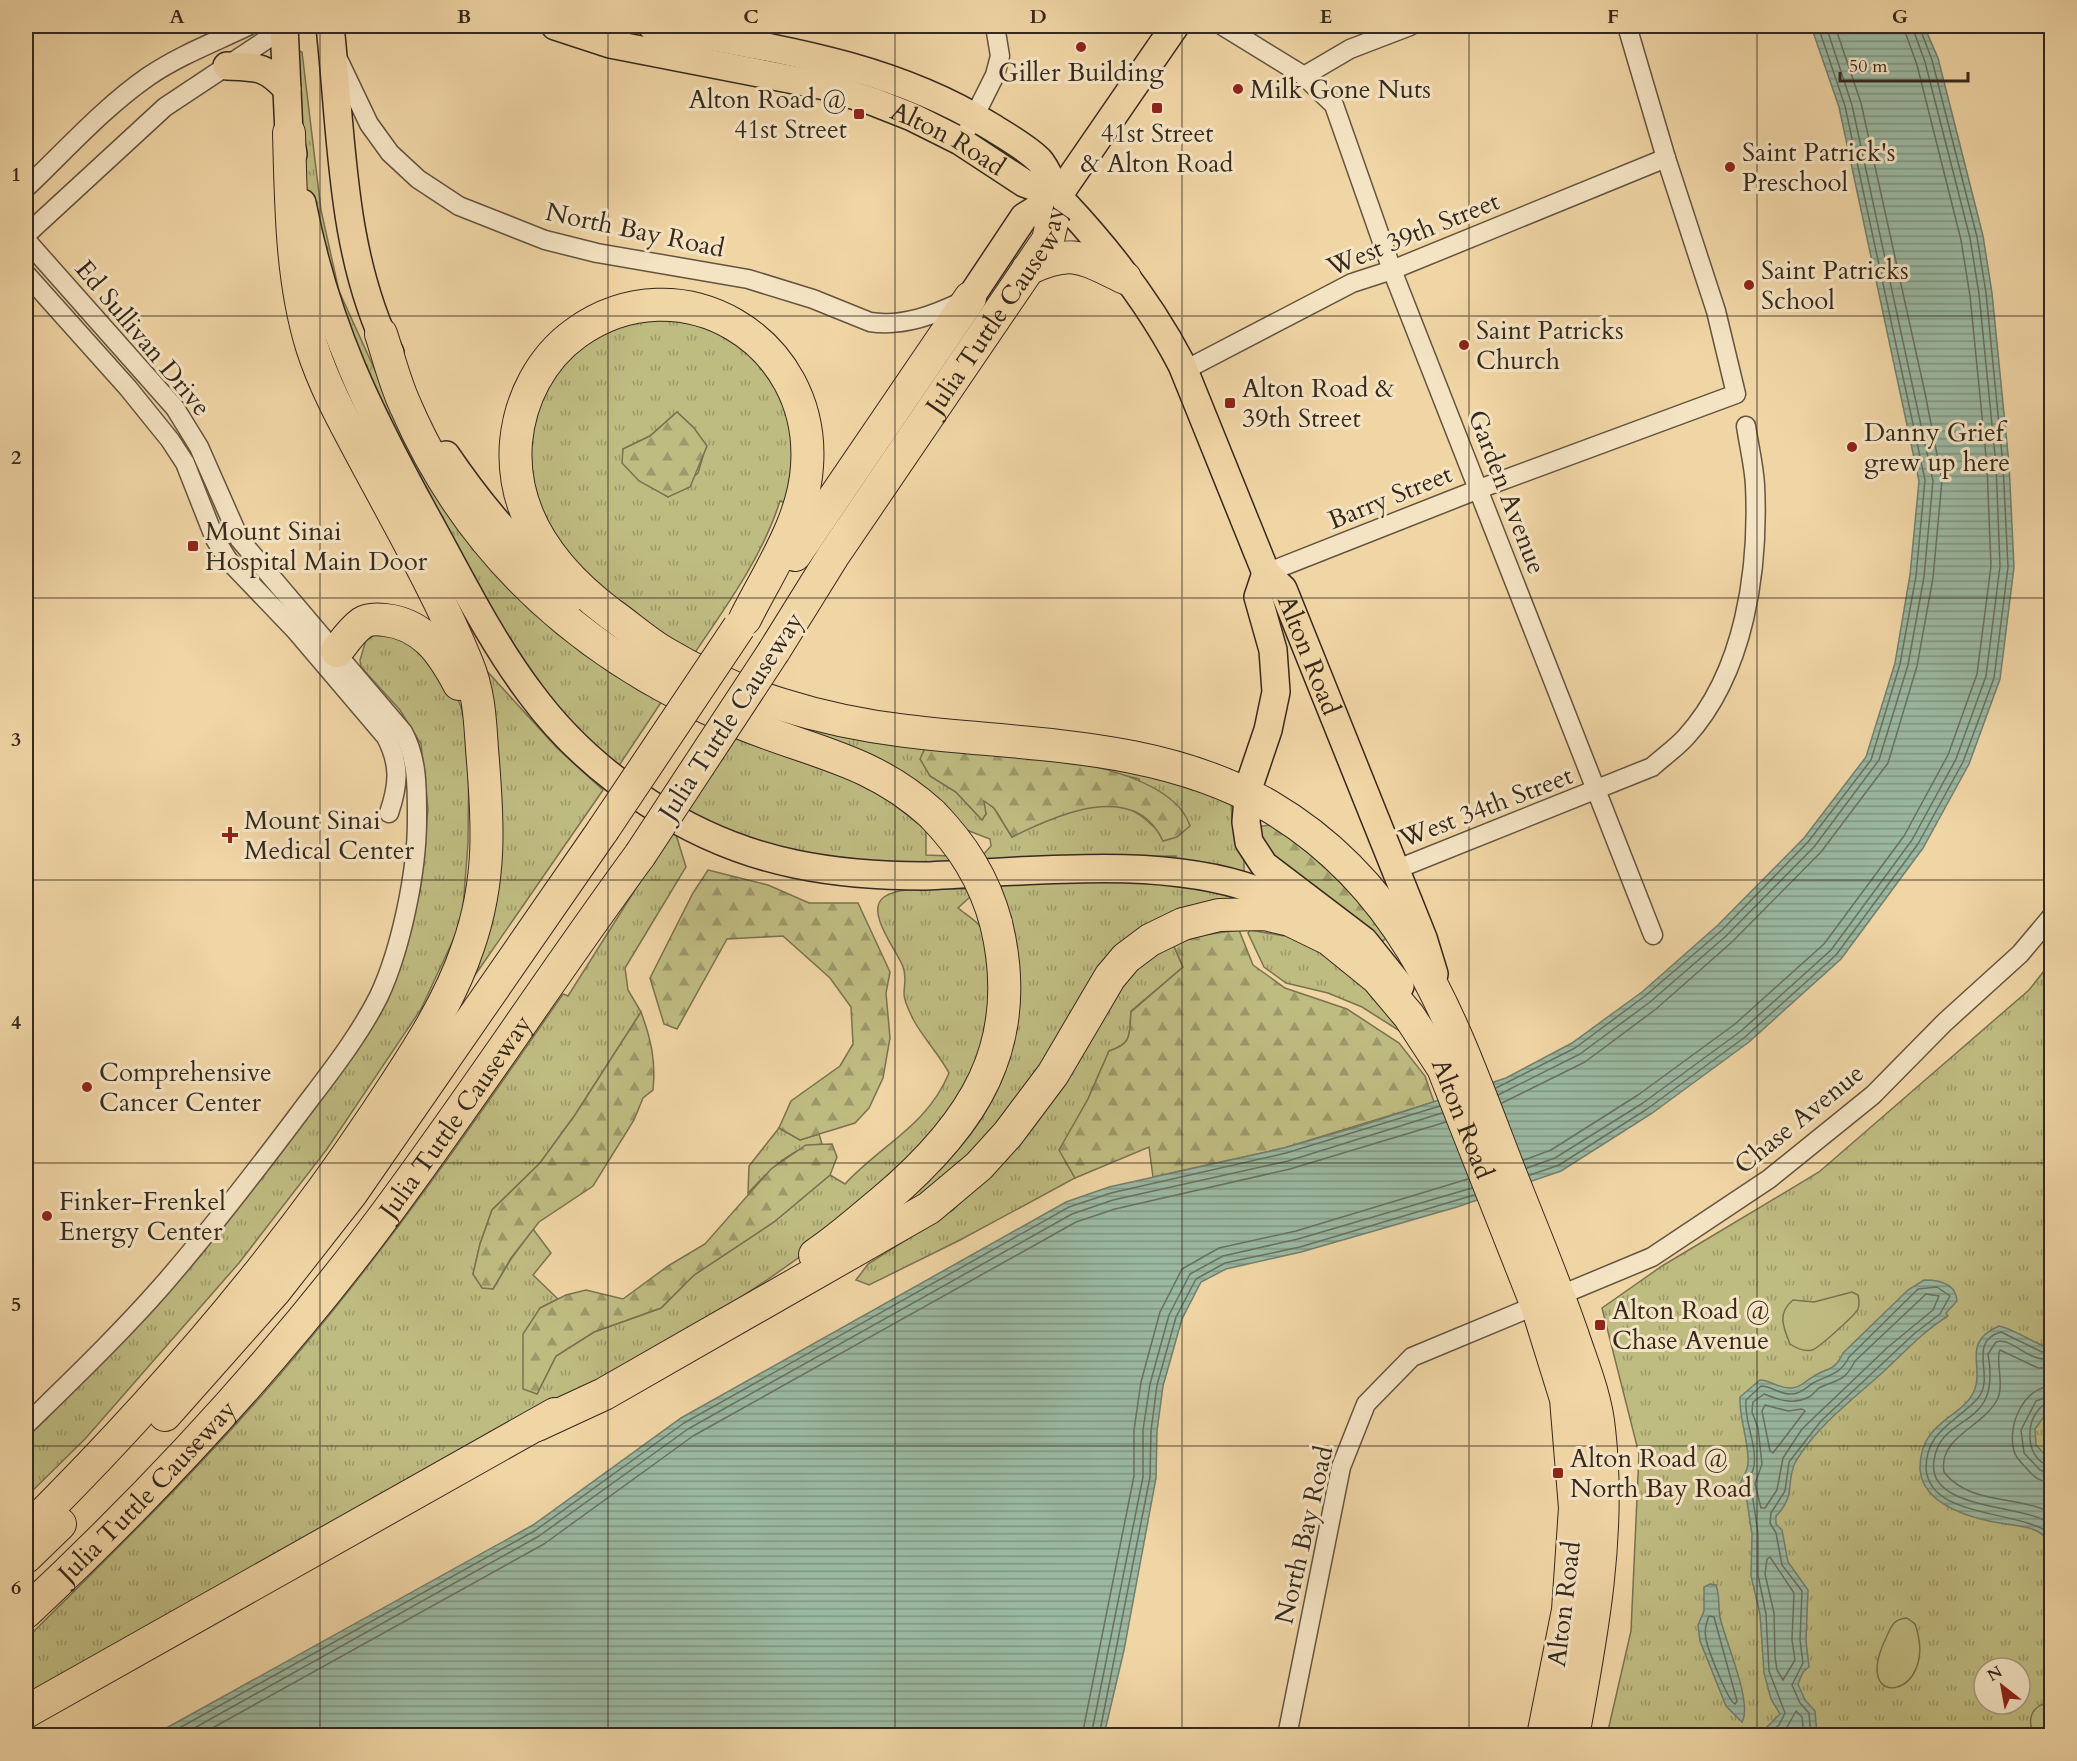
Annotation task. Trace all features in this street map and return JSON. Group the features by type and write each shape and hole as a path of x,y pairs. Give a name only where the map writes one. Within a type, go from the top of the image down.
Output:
{"highway":[{"path":"26,1531 137,1415 271,1256 339,1167 429,1029 467,950 482,895 489,835 481,708 469,666 336,405 312,347 298,282 288,133"},
{"name":"Julia Tuttle Causeway","path":"26,1612 159,1483 316,1304 440,1139 573,946 640,855 774,651 833,556 1048,240 1058,196"},
{"path":"1028,269 1052,259 1074,256 1125,278"},
{"name":"Julia Tuttle Causeway","path":"26,1557 107,1478 192,1386 313,1242 394,1135 742,623 785,569 970,298"},
{"path":"742,623 794,525 805,485 808,463 805,420 793,385 782,367 756,337 713,315 684,307 665,306 628,310 608,316 576,333 544,364 525,400 517,439 517,482 521,500 537,536 560,567 592,599 656,648 734,687 825,717 909,731 1129,755 1181,768 1247,795 1301,828 1359,880 1385,908 1410,943 1442,1001"},
{"path":"26,1712 537,1425 712,1322 824,1249 892,1194 943,1145 969,1111 979,1092 989,1070 1001,1026 1004,964 990,902 972,862 932,814 896,786 860,766 743,724 670,690 608,653 554,612 501,559 448,486 405,405 381,334"},
{"path":"337,651 354,630 369,620 395,621 420,632 440,651 464,693 482,749"},
{"path":"537,1425 604,1394 929,1208 979,1166 1019,1120 1053,1074 1095,1000 1117,968 1150,940 1172,928 1207,917 1249,914 1283,918 1312,928 1349,954 1388,989 1409,1016 1455,1064"},
{"name":"Alton Road","path":"1442,1001 1455,1064 1549,1302 1592,1390 1599,1426 1604,1508 1595,1621 1573,1736"},
{"name":"Alton Road","path":"1543,1736 1568,1610 1575,1508 1566,1399 1549,1302"}],"main road":[{"path":"285,26 288,133 308,234 326,303 351,372 381,434 513,670 532,696 571,740 633,792 687,824 735,846 792,864 824,870 887,876 1157,870 1235,883 1280,900 1327,926 1356,946 1392,977"},
{"name":"Alton Road","path":"555,26 617,46 825,86 912,117 960,141 1024,183 1058,196"},
{"name":"Alton Road","path":"652,26 791,50 860,68 931,95 976,117 1040,161 1058,196 1089,229 1125,278 1169,340 1185,370 1266,573 1283,590 1423,938 1442,1001"},
{"path":"1058,196 1175,26"},
{"path":"333,31 347,197 364,282 381,334 413,399 444,452 494,520 526,556 573,597 613,627 656,648"},
{"path":"227,66 263,69 274,75 287,89"},
{"name":"Julia Tuttle Causeway","path":"970,298 1024,217 1058,196"},
{"name":"Alton Road","path":"1266,573 1258,597 1273,650 1276,692 1274,710 1247,795 1247,836 1260,861 1358,935 1416,1006 1455,1064"}],"street":[{"path":"26,188 127,93 148,77 191,52 248,26"},
{"path":"26,235 165,107 285,26"},
{"path":"960,141 976,117 995,75 1000,56 995,26"},
{"name":"Garden Avenue","path":"1223,26 1304,76 1334,105 1392,270 1653,935"},
{"path":"1304,76 1350,49 1410,26"},
{"path":"1627,26 1666,158"},
{"name":"North Bay Road","path":"333,31 369,124 397,160 441,196 520,231 597,253 748,279 813,298 870,322 891,323 917,319 945,310 970,298"},
{"name":"Barry Street","path":"1266,573 1479,489 1736,394 1716,311 1666,158"},
{"name":"West 39th Street","path":"1185,370 1352,283 1392,270 1666,158"},
{"name":"Ed Sullivan Drive","path":"26,240 175,408 190,430 211,470 240,540 404,732 411,748 417,773 415,865 380,994 351,1041 226,1210 139,1311 26,1425"},
{"name":"Ed Sullivan Drive","path":"26,273 128,388 170,440 185,463 215,539 228,560 295,630 386,737 394,756 398,775 389,813"},
{"name":"West 34th Street","path":"1395,870 1652,767 1686,737 1716,694 1738,641 1752,572 1755,485 1746,426"},
{"name":"Chase Avenue","path":"1549,1302 1652,1257 1769,1179 1873,1095 1945,1022 2020,954 2052,916"},
{"name":"North Bay Road","path":"1287,1736 1341,1467 1366,1404 1412,1357 1464,1334 1549,1302"}],"green space":[{"path":"302,52 321,210 339,291 394,412 662,701 616,770 535,691 377,417 307,199 296,53"},
{"path":"652,317 710,326 761,361 789,413 793,466 785,503 780,501 753,562 692,657 585,582 551,540 525,469 529,423 555,367 605,329","holes":["677,412 694,428 706,446 698,473 668,497 654,488 623,449 650,436"]},
{"path":"677,412 694,428 707,446 690,487 668,497 639,481 622,463 623,449 650,436"},
{"path":"384,629 403,632 445,670 461,707 469,744 468,843 462,921 421,1009 327,1149 239,1263 85,1439 26,1497 26,1438 177,1280 275,1160 351,1058 396,975 420,891 428,809 421,744 400,710 361,667 360,660 366,640"},
{"path":"486,670 557,748 603,790 464,991"},
{"path":"755,706 927,744 930,776 956,792 981,819 986,814 983,800 994,808 1012,837 1066,814 1096,805 1109,804 1120,805 1131,810 1159,832 1139,779 1037,754 1168,774 1231,804 1233,828 1244,860 1244,874 1176,859 1176,856 1085,857 985,865 981,857 991,846 990,839 964,829 750,714"},
{"path":"734,738 857,782 882,795 926,830 926,855 950,856 957,867 817,862 682,816"},
{"path":"927,744 1031,755 1114,772 1149,785 1175,803 1190,826 1177,837 1163,841 1150,822 1134,811 1115,807 1094,807 1050,820 1012,837 994,808 984,801 986,814 982,820 956,792 930,776 920,759"},
{"path":"1272,825 1319,863 1391,934 1378,945 1274,866 1258,831 1262,826"},
{"path":"674,828 686,867 625,968 628,990 641,1012 575,1115 540,1163 492,1210 480,1244 473,1274 493,1289 533,1229 551,1253 533,1275 558,1299 540,1308 537,1394 556,1356 594,1332 661,1308 694,1275 774,1222 830,1175 845,1184 929,1107 949,1073 907,1007 904,994 904,971 884,932 878,912 879,903 891,893 901,891 925,888 970,889 971,896 958,908 980,926 985,935 989,992 981,1046 958,1097 923,1146 880,1191 831,1233 781,1270 686,1332 26,1701 26,1639 200,1463 266,1390 333,1310 435,1177 563,994 568,996"},
{"path":"708,870 768,885 809,903 858,903 890,972 886,993 890,1038 883,1078 869,1108 855,1123 800,1140 779,1128 791,1101 840,1066 853,1044 851,1007 830,978 783,936 727,939 677,1029 664,1024 650,978 693,893"},
{"path":"1110,874 1256,897 1164,925 1070,1031 964,1171 870,1230 918,1190 961,1147 994,1096 1006,1068 1014,1037 1018,1005 1014,974 995,883"},
{"path":"1239,930 1253,965 1285,988 1347,1009 1399,1043 1425,1076 1434,1102 1284,1148 1153,1177 1149,1147 1075,1178 1059,1150 1088,1099 1109,1051 1126,1041 1131,1012 1183,967 1173,944 1204,935"},
{"path":"1250,930 1284,936 1288,930 1372,984 1403,1033 1362,1007 1328,993 1286,983 1264,967 1248,933"},
{"path":"1173,944 1183,967 1131,1011 1126,1041 1109,1051 1088,1099 1060,1150 1075,1178 960,1240 869,1285 856,1280 868,1264 953,1210 1010,1153 1035,1125 1077,1064 1127,978 1145,962"},
{"path":"2051,962 2051,1735 1607,1735 1631,1631 1639,1454 1602,1308 1662,1266 1819,1172 2029,990"},
{"path":"641,1012 652,1050 653,1090 643,1098 634,1120 593,1186 539,1222 511,1258 493,1289 482,1288 473,1274 480,1244 492,1210 540,1163 575,1115"},
{"path":"779,1128 800,1140 819,1134 822,1144 791,1154 748,1193 749,1166"},
{"path":"832,1144 837,1157 830,1175 774,1222 694,1275 661,1308 594,1332 556,1356 537,1394 523,1389 523,1334 540,1308 566,1295 586,1290 623,1299 668,1266 705,1244 771,1169 806,1145"},
{"path":"1852,1292 1858,1295 1858,1309 1829,1338 1812,1350 1803,1350 1790,1344 1783,1315 1793,1300 1814,1302"},
{"path":"1907,1618 1915,1624 1920,1649 1916,1668 1907,1681 1896,1687 1886,1686 1879,1678 1878,1662 1891,1627 1899,1620"},
{"path":"2051,1702 2051,1735 2034,1735 2031,1723 2032,1713"}],"water":[{"path":"1811,26 1924,26 1938,58 1983,236 1992,293 2009,464 2014,567 2000,679 1969,764 1923,848 1841,959 1749,1042 1651,1114 1561,1171 1457,1207 1301,1252 1226,1269 1201,1282 1182,1319 1163,1386 1157,1431 1156,1478 1124,1650 1104,1735 152,1736 533,1525 681,1418 1066,1202 1109,1187 1284,1148 1360,1126 1506,1078 1572,1043 1642,992 1718,925 1804,838 1866,757 1895,663 1910,575 1919,481 1839,107"},
{"path":"1924,1280 1941,1282 1954,1290 1957,1301 1946,1313 1948,1316 1921,1336 1836,1414 1804,1449 1793,1468 1789,1495 1776,1516 1776,1524 1782,1530 1788,1562 1808,1590 1806,1640 1809,1667 1803,1672 1798,1684 1805,1700 1815,1711 1817,1735 1759,1735 1780,1714 1771,1699 1764,1673 1760,1614 1751,1576 1752,1534 1746,1495 1740,1485 1748,1463 1740,1397 1760,1380 1794,1388 1833,1367 1843,1353 1908,1290"},
{"path":"1999,1326 2044,1346 2051,1344 2051,1407 2035,1429 2036,1445 2051,1461 2051,1543 2033,1529 1980,1519 1952,1509 1930,1493 1923,1482 1920,1465 1925,1443 1938,1426 1967,1402 1974,1391 1977,1381 1976,1351 1979,1342 1986,1334"},
{"path":"1710,1584 1716,1585 1720,1617 1741,1687 1744,1701 1742,1722 1726,1706 1700,1641 1698,1625 1704,1611 1704,1587"}],"place":[{"name":"Giller Building","path":"1081,47"},
{"name":"Milk Gone Nuts","path":"1238,89"},
{"name":"41st Street & Alton Road","path":"1157,108"},
{"name":"Alton Road @ 41st Street","path":"859,114"},
{"name":"Saint Patrick's Preschool","path":"1730,167"},
{"name":"Saint Patricks School","path":"1749,285"},
{"name":"Saint Patricks Church","path":"1464,345"},
{"name":"Alton Road & 39th Street","path":"1230,403"},
{"name":"Danny Grief grew up here","path":"1852,447"},
{"name":"Mount Sinai Hospital Main Door","path":"193,546"},
{"name":"Mount Sinai Medical Center","path":"230,835"},
{"name":"Comprehensive Cancer Center","path":"87,1087"},
{"name":"Finker-Frenkel Energy Center","path":"47,1216"},
{"name":"Alton Road @ Chase Avenue","path":"1600,1325"},
{"name":"Alton Road @ North Bay Road","path":"1558,1473"}]}
